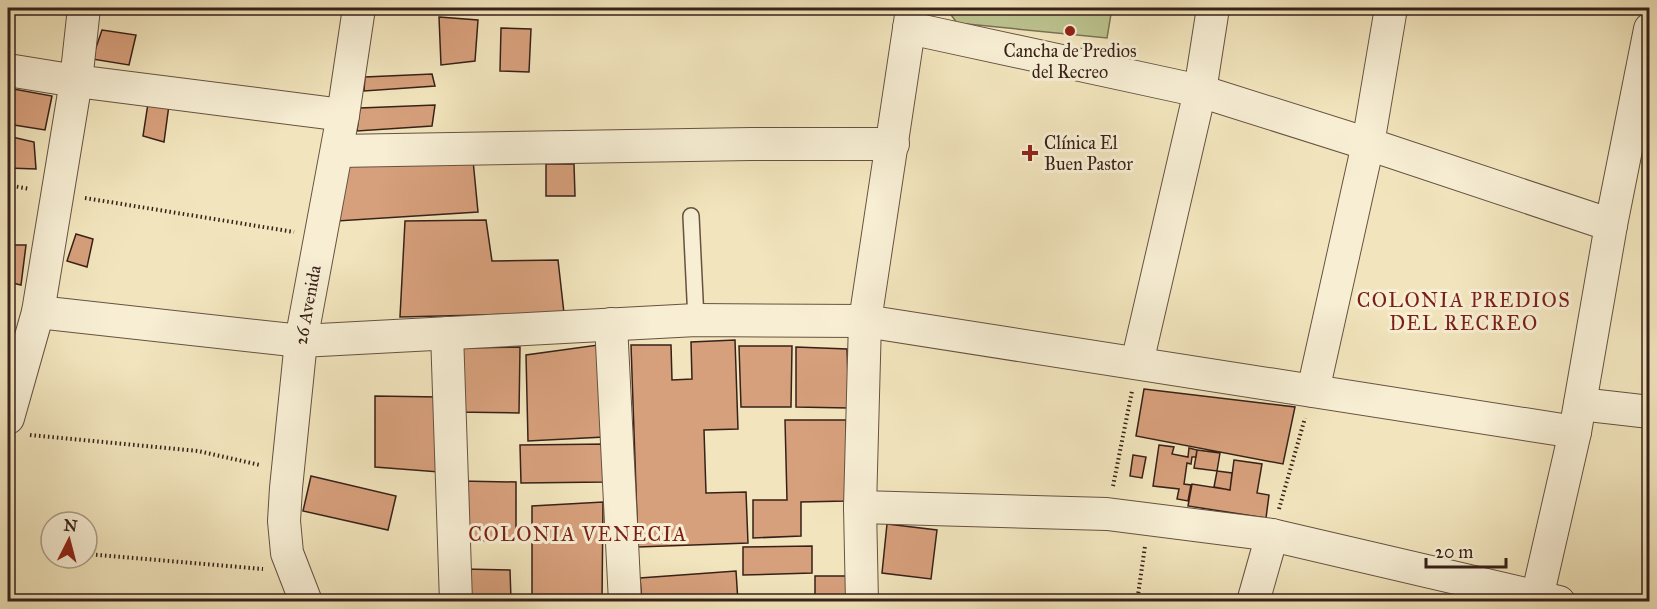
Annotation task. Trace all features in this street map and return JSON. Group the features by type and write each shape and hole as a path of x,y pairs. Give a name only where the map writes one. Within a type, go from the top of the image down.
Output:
{"street":[{"path":"13,426 38,312 76,81 84,8"},
{"name":"26 Avenida","path":"306,602 287,553 284,521 287,471 301,341 337,151 359,8"},
{"path":"1137,363 1200,91 1213,8"},
{"path":"1313,391 1368,144 1391,8"},
{"path":"862,602 860,507 865,321 911,18 1200,91 1611,225"},
{"path":"860,507 1107,514 1272,535 1544,600 1611,225 1650,29"},
{"path":"8,70 76,81 343,115"},
{"path":"337,151 893,144"},
{"path":"38,312 301,341 696,320 865,321 1313,391 1577,418 1650,412"},
{"path":"611,324 625,602"},
{"path":"447,333 456,602"},
{"path":"1252,602 1272,535"}],"lane":[{"path":"691,216 696,320"}],"path":[{"path":"8,185 321,237"},
{"path":"1107,514 1137,363"},
{"path":"1272,535 1313,391"},
{"path":"13,426 198,451 287,471"},
{"path":"1137,602 1148,519"},
{"path":"99,555 293,572"}],"green space":[{"name":"Cancha de Predios del Recreo","path":"946,8 1112,8 1107,38 957,23"}],"building":[{"path":"439,17 478,20 475,61 441,65"},
{"path":"501,28 531,29 529,72 500,71"},
{"path":"102,30 136,35 129,65 92,59"},
{"path":"432,74 435,86 364,91 365,77"},
{"path":"8,88 52,96 45,130 8,124"},
{"path":"149,97 169,105 164,142 143,136"},
{"path":"435,105 432,126 357,131 360,108"},
{"path":"8,136 34,142 36,169 8,168"},
{"path":"473,160 478,212 337,221 342,162"},
{"path":"546,164 574,164 575,196 546,196"},
{"path":"486,220 492,261 558,260 564,313 400,317 405,221"},
{"path":"76,234 93,239 87,267 67,261"},
{"path":"8,245 26,245 21,285 8,282"},
{"path":"735,340 738,429 704,430 706,493 746,492 748,543 638,547 631,345 671,345 672,380 692,379 691,342"},
{"path":"598,345 604,437 528,441 526,355"},
{"path":"739,346 792,346 791,407 741,407"},
{"path":"520,347 519,413 454,412 456,348"},
{"path":"796,347 847,349 849,408 796,407"},
{"path":"1144,389 1295,407 1283,464 1136,436"},
{"path":"375,396 439,397 439,472 375,467"},
{"path":"785,420 846,420 846,501 801,502 801,536 753,538 753,500 787,500"},
{"path":"608,444 605,482 521,483 520,445"},
{"path":"1159,445 1174,447 1172,454 1188,457 1189,448 1197,450 1196,457 1192,457 1191,464 1187,463 1184,484 1191,485 1188,501 1177,499 1179,489 1153,486"},
{"path":"1197,450 1220,453 1217,471 1194,468"},
{"path":"1133,455 1146,457 1142,478 1130,476"},
{"path":"1234,460 1262,464 1257,493 1269,495 1266,518 1188,506 1192,484 1230,490"},
{"path":"1217,471 1232,473 1230,490 1214,487"},
{"path":"311,476 396,496 388,530 303,511"},
{"path":"460,481 516,482 516,539 459,542"},
{"path":"603,502 602,602 532,602 532,506"},
{"path":"887,524 937,530 931,579 882,573"},
{"path":"812,546 812,573 743,575 743,547"},
{"path":"464,569 510,570 511,600 463,601"},
{"path":"736,571 738,602 642,602 640,578"},
{"path":"815,576 847,576 847,602 815,602"},
{"path":"511,600 511,602 463,601"}],"place":[{"name":"Cancha de Predios del Recreo","path":"1070,31"},
{"name":"Clínica El Buen Pastor","path":"1030,153"}],"district":[{"name":"COLONIA PREDIOS DEL RECREO","path":"1464,312"},
{"name":"COLONIA VENECIA","path":"578,534"}]}
